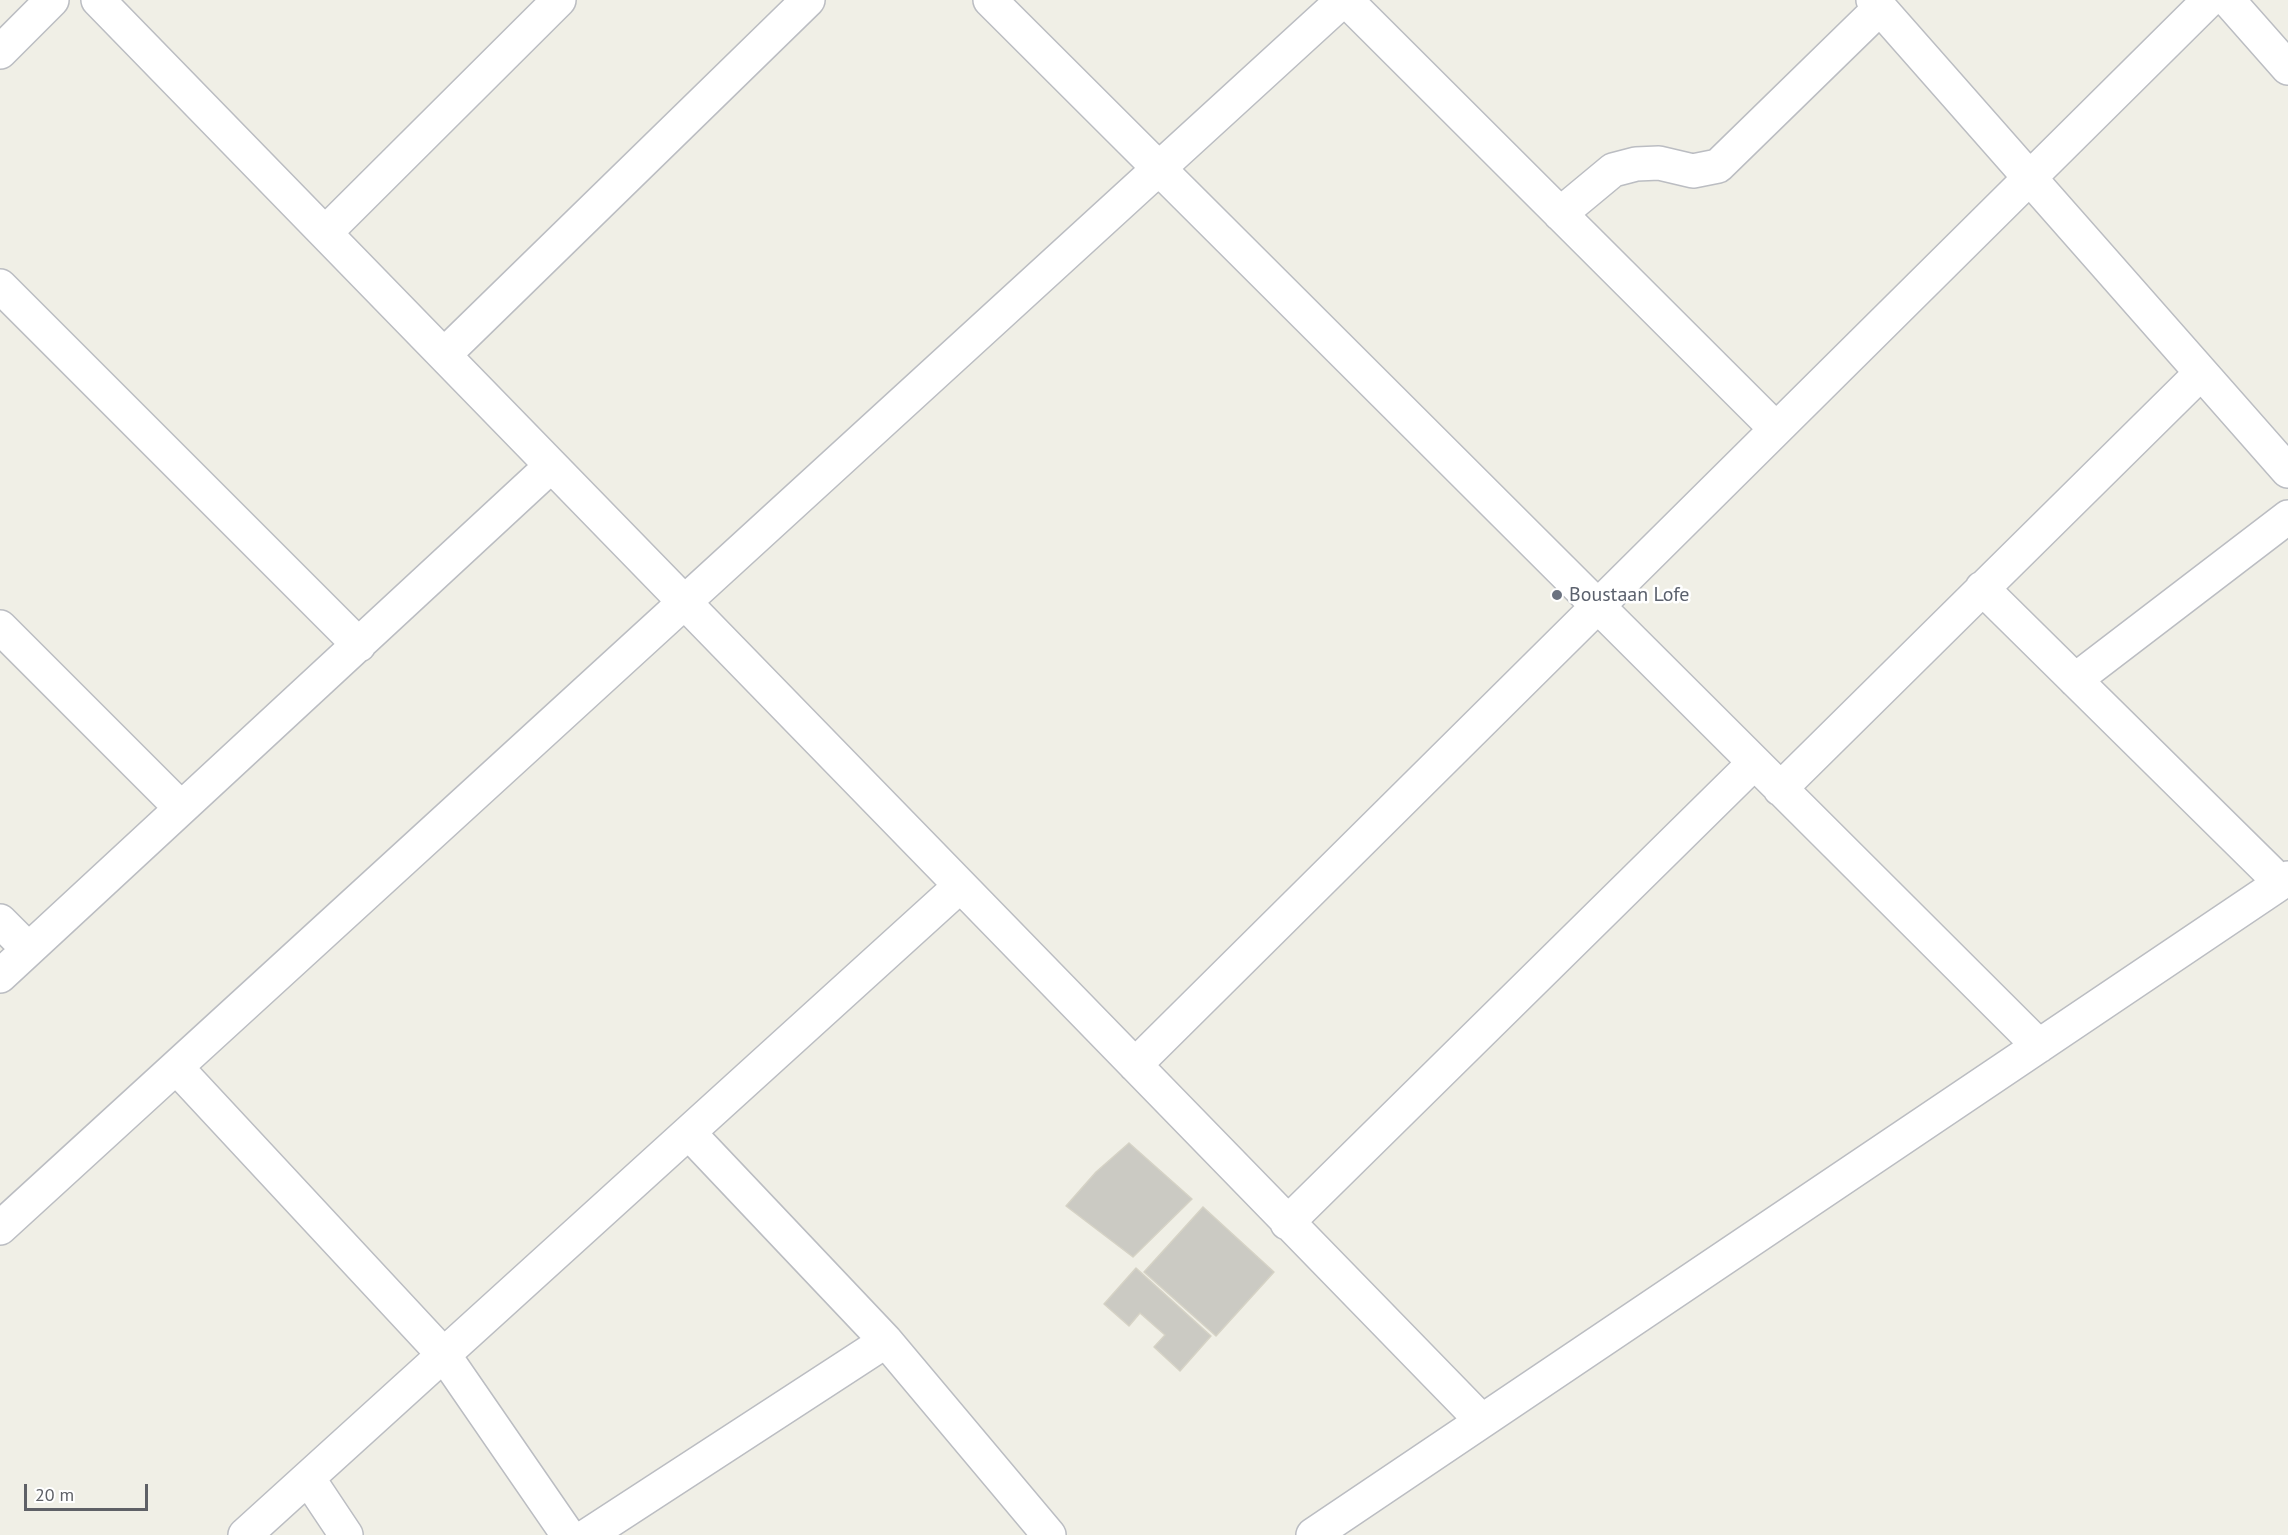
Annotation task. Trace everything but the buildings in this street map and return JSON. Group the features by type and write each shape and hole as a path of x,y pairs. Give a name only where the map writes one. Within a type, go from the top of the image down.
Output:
{"street":[{"path":"0,52 52,0"},
{"path":"98,0 1482,1421"},
{"path":"325,233 559,0"},
{"path":"444,356 807,0"},
{"path":"990,0 2039,1046"},
{"path":"0,1228 1345,0 1776,429"},
{"path":"1135,1065 2209,0"},
{"path":"2228,0 2288,68"},
{"path":"1560,214 1613,170 1636,164 1659,163 1693,171 1718,166 1876,4 2288,471"},
{"path":"0,286 359,645"},
{"path":"1780,789 2201,374"},
{"path":"0,975 551,466"},
{"path":"2075,680 2288,517"},
{"path":"1313,1535 2285,881 2075,680 1983,588"},
{"path":"0,627 181,808"},
{"path":"1287,1223 1755,763"},
{"path":"245,1535 960,886"},
{"path":"0,921 28,949"},
{"path":"176,1067 444,1355 568,1535"},
{"path":"688,1133 886,1341 1048,1535"},
{"path":"588,1535 886,1341"},
{"path":"308,1478 346,1535"}],"place":[{"name":"Boustaan Lofe","path":"1557,595"}]}
